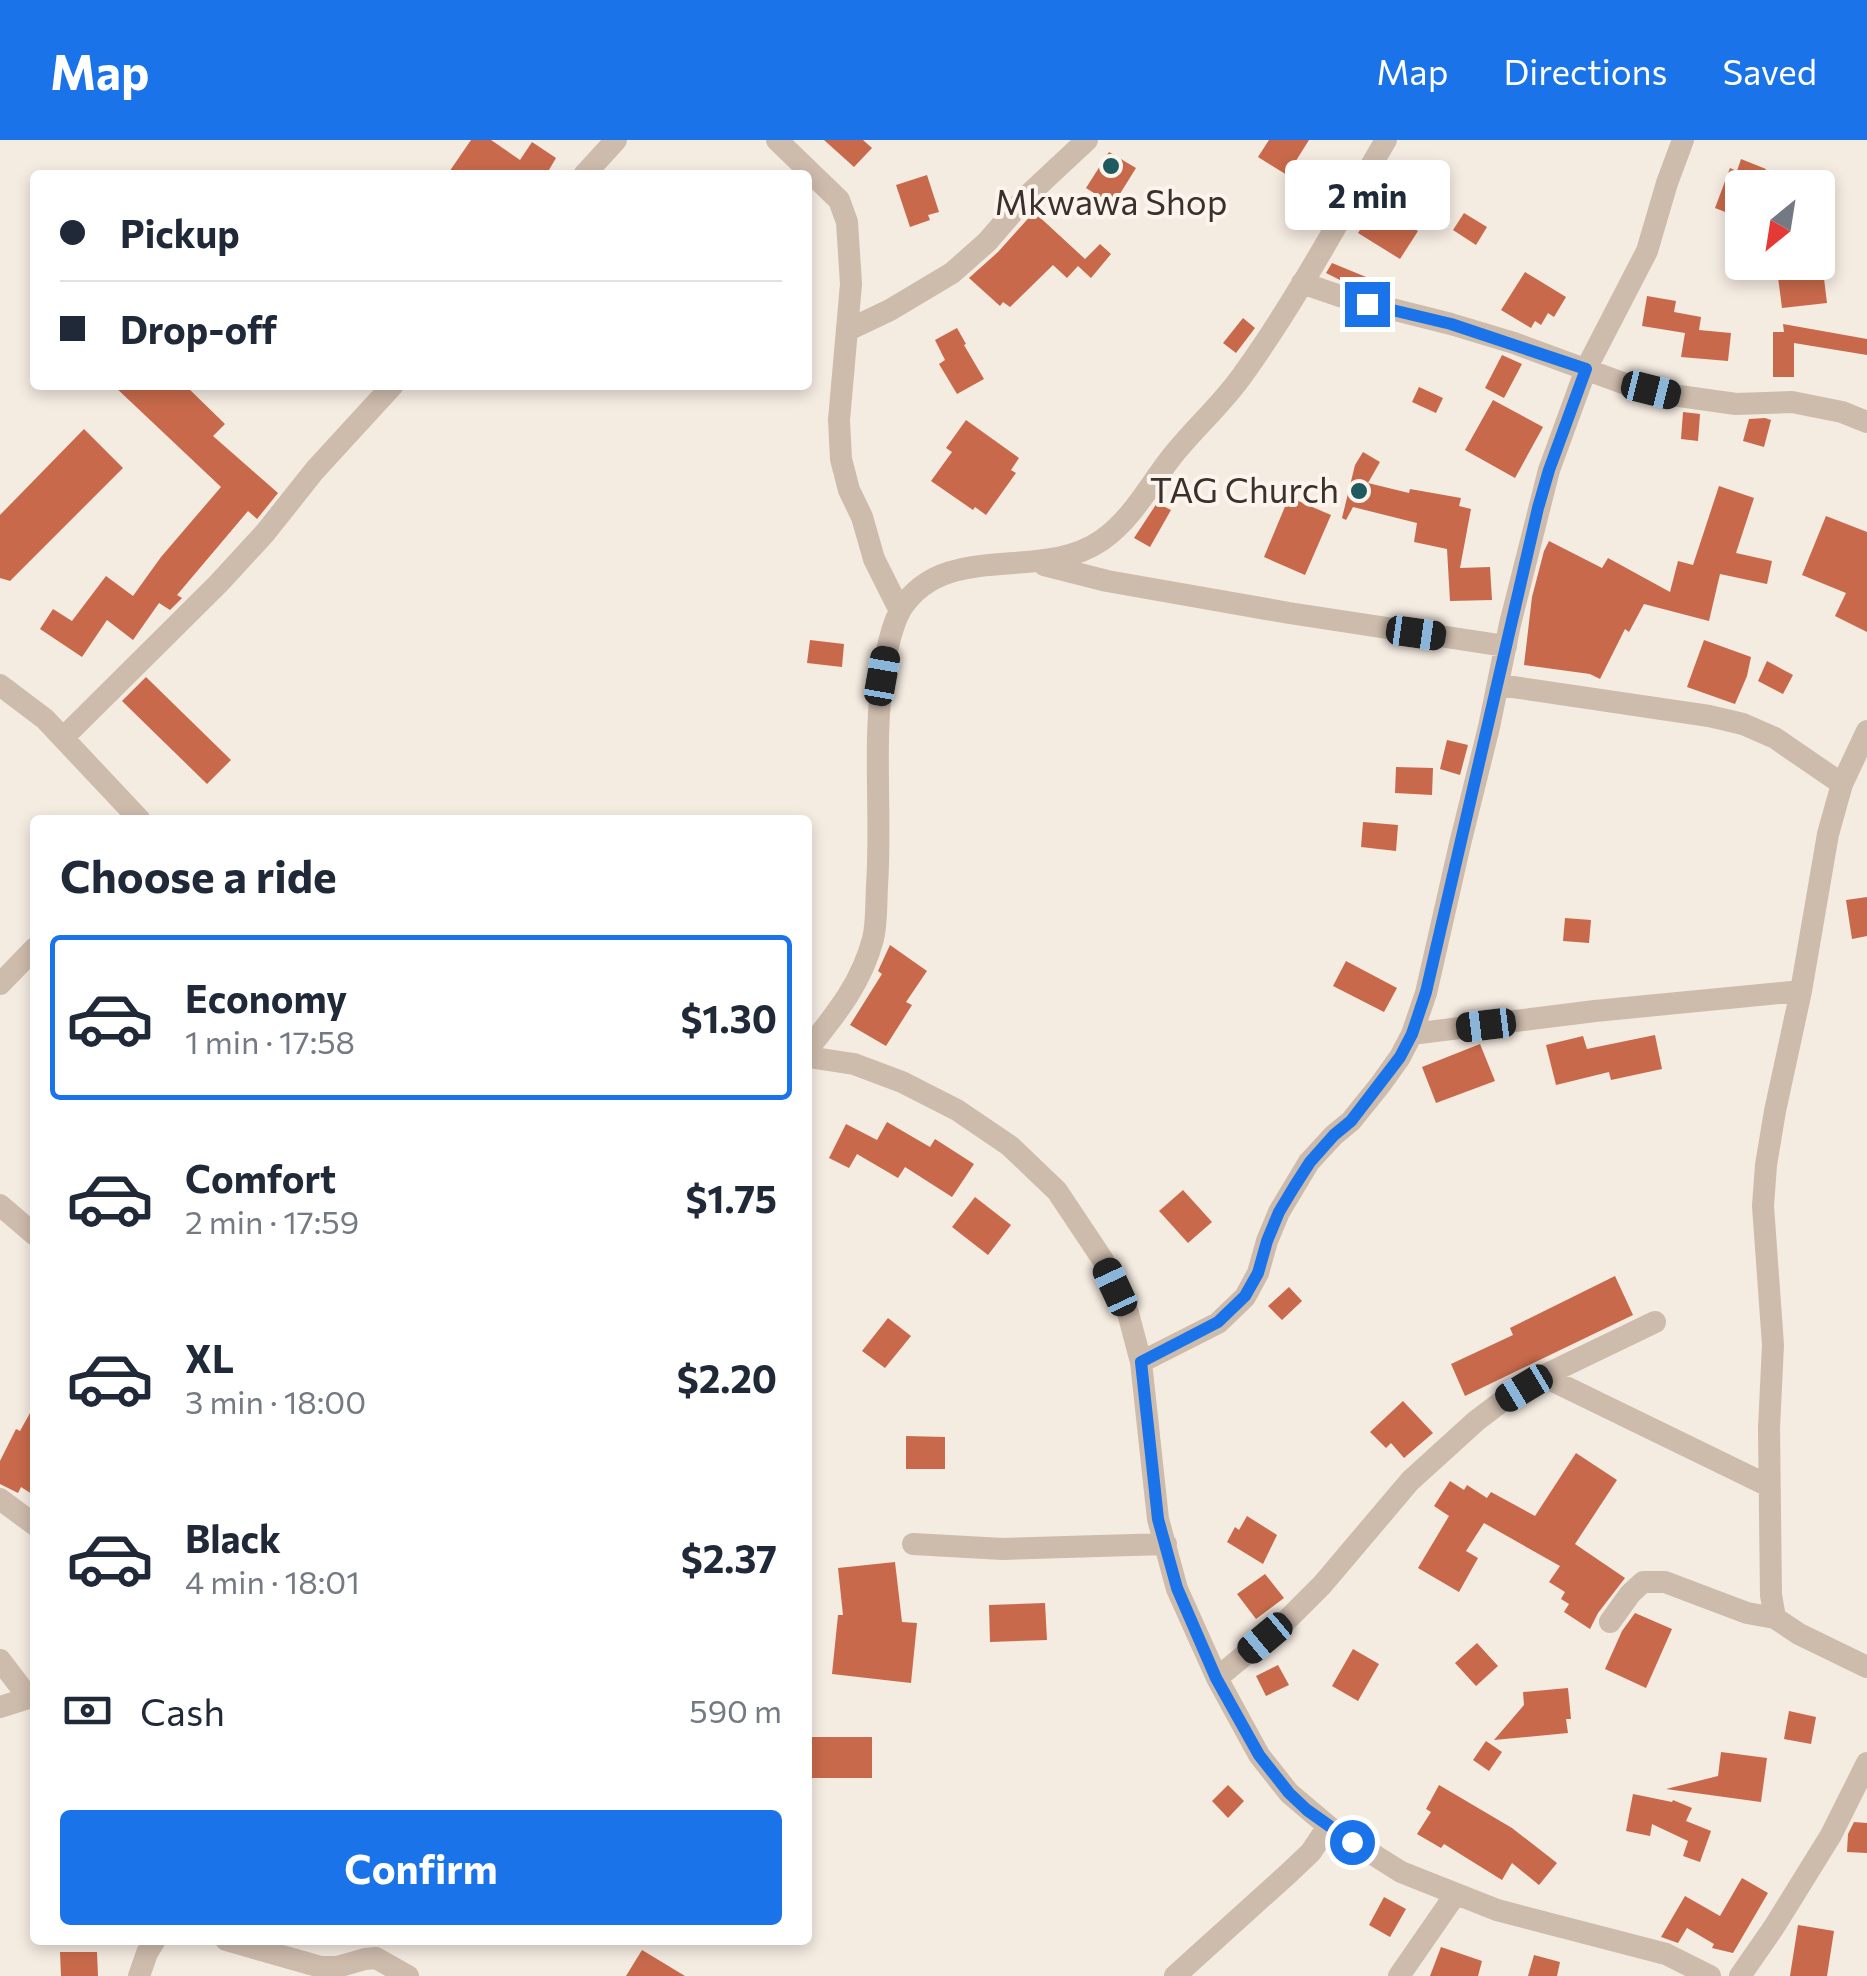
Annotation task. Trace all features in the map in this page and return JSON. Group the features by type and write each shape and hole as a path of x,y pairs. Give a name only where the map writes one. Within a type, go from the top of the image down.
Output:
{"street":[{"path":"589,170 616,140"},
{"path":"777,140 808,170"},
{"path":"848,330 952,273 1087,140"},
{"path":"812,1044 846,1002 874,936 879,864 878,699 886,654 900,611 916,591 951,570 999,563 1036,563 1074,555 1104,539 1244,374 1386,140"},
{"path":"1141,1362 1218,1322 1245,1296 1258,1273 1279,1212 1294,1187 1310,1162 1380,1085 1412,1034 1426,992 1549,470 1586,369 1647,251 1683,140"},
{"path":"812,174 839,200 847,222 851,284 839,420 841,459 874,559 900,611"},
{"path":"1302,282 1340,296 1467,328 1630,386 1736,404 1792,402 1842,412 1867,422"},
{"path":"64,737 220,582 388,390"},
{"path":"1036,563 1289,613 1506,646"},
{"path":"0,685 46,719 135,815"},
{"path":"1498,685 1742,724 1774,738 1842,784"},
{"path":"1776,1618 1771,1595 1769,1486 1774,1345 1764,1192 1775,1111 1828,834 1842,784 1867,731"},
{"path":"0,984 30,953"},
{"path":"1412,1034 1801,991"},
{"path":"812,1058 854,1064 902,1082 958,1110 1010,1146 1057,1191 1102,1260 1128,1314 1141,1362 1158,1519 1177,1588 1216,1678 1259,1755 1289,1793 1328,1826 1400,1872 1496,1910 1666,1954 1710,1976"},
{"path":"0,1205 30,1231"},
{"path":"1216,1678 1287,1620 1322,1585 1410,1481 1491,1410 1544,1376 1655,1322"},
{"path":"1544,1376 1769,1486"},
{"path":"0,1499 30,1522"},
{"path":"912,1544 1003,1549 1166,1544"},
{"path":"1610,1622 1643,1582 1665,1582 1748,1613 1776,1618 1799,1634 1867,1667"},
{"path":"0,1660 30,1695"},
{"path":"0,1707 30,1698"},
{"path":"1740,1976 1832,1835 1867,1763"},
{"path":"1175,1976 1311,1852 1328,1826"},
{"path":"1399,1976 1455,1895"},
{"path":"139,1976 152,1945"},
{"path":"239,1945 298,1968 337,1967 376,1958 408,1976"}],"building":[{"path":"471,140 491,140 520,160 532,142 556,158 549,170 450,170"},
{"path":"824,140 863,140 872,148 854,167"},
{"path":"1269,140 1309,140 1287,175 1258,157"},
{"path":"1109,152 1136,168 1113,205 1086,188"},
{"path":"1741,159 1766,169 1766,170 1737,170"},
{"path":"927,175 939,212 910,227 896,185"},
{"path":"1725,181 1725,212 1715,208"},
{"path":"1376,205 1418,231 1400,259 1358,233"},
{"path":"1034,212 1085,259 1100,244 1111,254 1091,278 1078,266 1067,278 1053,265 1010,307 1003,302 1000,306 969,278"},
{"path":"1464,213 1487,227 1476,245 1453,230"},
{"path":"1332,263 1371,279 1368,288 1326,273"},
{"path":"1525,272 1566,297 1554,317 1548,313 1541,325 1535,321 1531,328 1501,310"},
{"path":"1778,280 1824,280 1827,303 1782,308"},
{"path":"1647,296 1676,301 1674,312 1701,317 1699,330 1731,333 1728,361 1681,357 1685,333 1642,326"},
{"path":"1243,318 1255,328 1236,353 1223,343"},
{"path":"1783,324 1867,339 1867,355 1794,343 1794,377 1773,377 1773,332 1784,332"},
{"path":"957,328 984,379 957,394 939,364 945,360 935,340"},
{"path":"1502,355 1522,364 1504,398 1485,388"},
{"path":"1419,387 1443,398 1436,413 1412,402"},
{"path":"118,390 190,390 225,424 213,436 278,493 257,519 248,511 177,595 182,598 170,610 159,603 133,640 107,620 82,657 40,629 53,609 72,621 106,576 133,596 221,487"},
{"path":"1493,400 1543,427 1515,478 1465,450"},
{"path":"1683,412 1700,414 1698,441 1681,439"},
{"path":"1749,419 1771,420 1764,447 1743,441"},
{"path":"966,420 1019,458 1011,470 1016,473 986,515 931,481 952,452 946,448"},
{"path":"84,429 123,468 10,581 0,578 0,515"},
{"path":"1363,452 1380,462 1368,483 1409,493 1410,489 1461,498 1459,506 1471,509 1460,568 1490,567 1492,600 1450,601 1447,549 1414,542 1417,523 1353,507 1346,520 1342,518 1355,465"},
{"path":"1719,486 1754,498 1736,553 1772,561 1767,584 1720,574 1709,621 1644,604 1629,632 1625,629 1600,679 1590,674 1524,665 1532,597 1549,541 1602,568 1608,558 1670,592 1678,561 1693,565"},
{"path":"1289,497 1331,515 1305,575 1264,557"},
{"path":"1157,503 1171,510 1150,547 1134,538"},
{"path":"1826,516 1867,532 1867,632 1835,616 1846,593 1802,575"},
{"path":"810,640 844,644 842,667 807,663"},
{"path":"1704,640 1751,657 1735,704 1687,687"},
{"path":"1767,661 1793,675 1783,694 1758,681"},
{"path":"146,677 231,760 207,784 122,701"},
{"path":"1447,740 1468,745 1460,775 1440,769"},
{"path":"1396,767 1433,768 1432,795 1395,793"},
{"path":"1363,822 1398,825 1396,851 1361,847"},
{"path":"1867,897 1867,936 1852,939 1846,900"},
{"path":"1565,918 1591,920 1589,943 1563,941"},
{"path":"890,945 927,971 906,1002 912,1005 886,1046 850,1025 882,974 878,971"},
{"path":"1346,961 1397,988 1384,1012 1333,986"},
{"path":"1655,1035 1662,1069 1611,1080 1609,1072 1556,1085 1546,1045 1583,1036 1587,1049"},
{"path":"1480,1044 1495,1081 1436,1103 1422,1067"},
{"path":"887,1122 930,1147 935,1139 974,1164 952,1197 905,1167 898,1178 857,1154 849,1168 829,1158 846,1124 877,1140"},
{"path":"1183,1190 1212,1222 1188,1243 1159,1211"},
{"path":"975,1197 1011,1225 988,1255 952,1227"},
{"path":"1615,1276 1633,1315 1465,1396 1451,1364 1513,1335 1510,1328"},
{"path":"1289,1287 1302,1301 1282,1320 1268,1306"},
{"path":"888,1318 911,1336 885,1368 862,1351"},
{"path":"1403,1401 1433,1433 1404,1458 1391,1443 1386,1448 1370,1432"},
{"path":"30,1413 30,1493 21,1487 18,1493 0,1484 0,1461 16,1429 20,1431"},
{"path":"906,1436 945,1437 945,1469 906,1469"},
{"path":"1576,1453 1617,1480 1575,1544 1625,1578 1590,1629 1564,1612 1569,1604 1561,1599 1565,1592 1549,1582 1560,1566 1484,1523 1466,1551 1478,1558 1459,1592 1418,1568 1449,1516 1434,1506 1450,1481 1464,1490 1467,1485 1487,1498 1491,1492 1535,1516"},
{"path":"1247,1516 1277,1535 1263,1564 1227,1542"},
{"path":"895,1562 902,1622 917,1623 911,1683 832,1674 838,1615 843,1615 838,1568"},
{"path":"1265,1574 1284,1598 1256,1619 1237,1594"},
{"path":"1045,1603 1047,1640 990,1642 989,1605"},
{"path":"1635,1613 1672,1629 1646,1688 1605,1669"},
{"path":"1477,1643 1498,1666 1476,1686 1455,1663"},
{"path":"1353,1649 1379,1664 1358,1701 1332,1686"},
{"path":"1278,1665 1289,1685 1266,1696 1256,1676"},
{"path":"1568,1688 1568,1733 1494,1740 1524,1705 1523,1692"},
{"path":"1789,1711 1816,1717 1811,1744 1784,1739"},
{"path":"812,1737 872,1737 872,1778 812,1778"},
{"path":"1486,1741 1502,1752 1489,1771 1473,1760"},
{"path":"1721,1752 1767,1758 1761,1802 1666,1789 1718,1776"},
{"path":"1228,1785 1244,1801 1228,1818 1212,1801"},
{"path":"1439,1785 1512,1828 1557,1863 1539,1885 1512,1863 1502,1880 1444,1844 1441,1848 1417,1834 1431,1812 1426,1809"},
{"path":"1633,1794 1673,1800 1692,1808 1686,1821 1711,1831 1700,1862 1683,1856 1688,1841 1652,1824 1650,1836 1626,1831"},
{"path":"1854,1822 1867,1823 1867,1853 1847,1852 1848,1834"},
{"path":"1742,1878 1768,1893 1733,1953 1712,1948 1714,1944 1687,1928 1678,1943 1661,1937 1685,1896 1720,1916"},
{"path":"1384,1897 1406,1909 1390,1937 1369,1925"},
{"path":"1798,1925 1834,1931 1827,1976 1790,1976"},
{"path":"1441,1947 1482,1961 1478,1976 1430,1976"},
{"path":"642,1950 685,1976 626,1976"},
{"path":"60,1952 97,1952 98,1976 61,1976"},
{"path":"1534,1955 1560,1962 1557,1976 1528,1976"}],"place":[{"name":"Mkwawa Shop","path":"1111,166"},
{"name":"TAG Church","path":"1359,491"}],"route":[{"path":"1352,1842 1289,1793 1259,1755 1216,1678 1177,1588 1158,1519 1141,1362 1218,1322 1245,1296 1258,1273 1279,1212 1294,1187 1310,1162 1380,1085 1412,1034 1426,992 1538,508 1586,369 1451,324 1367,304"}]}
